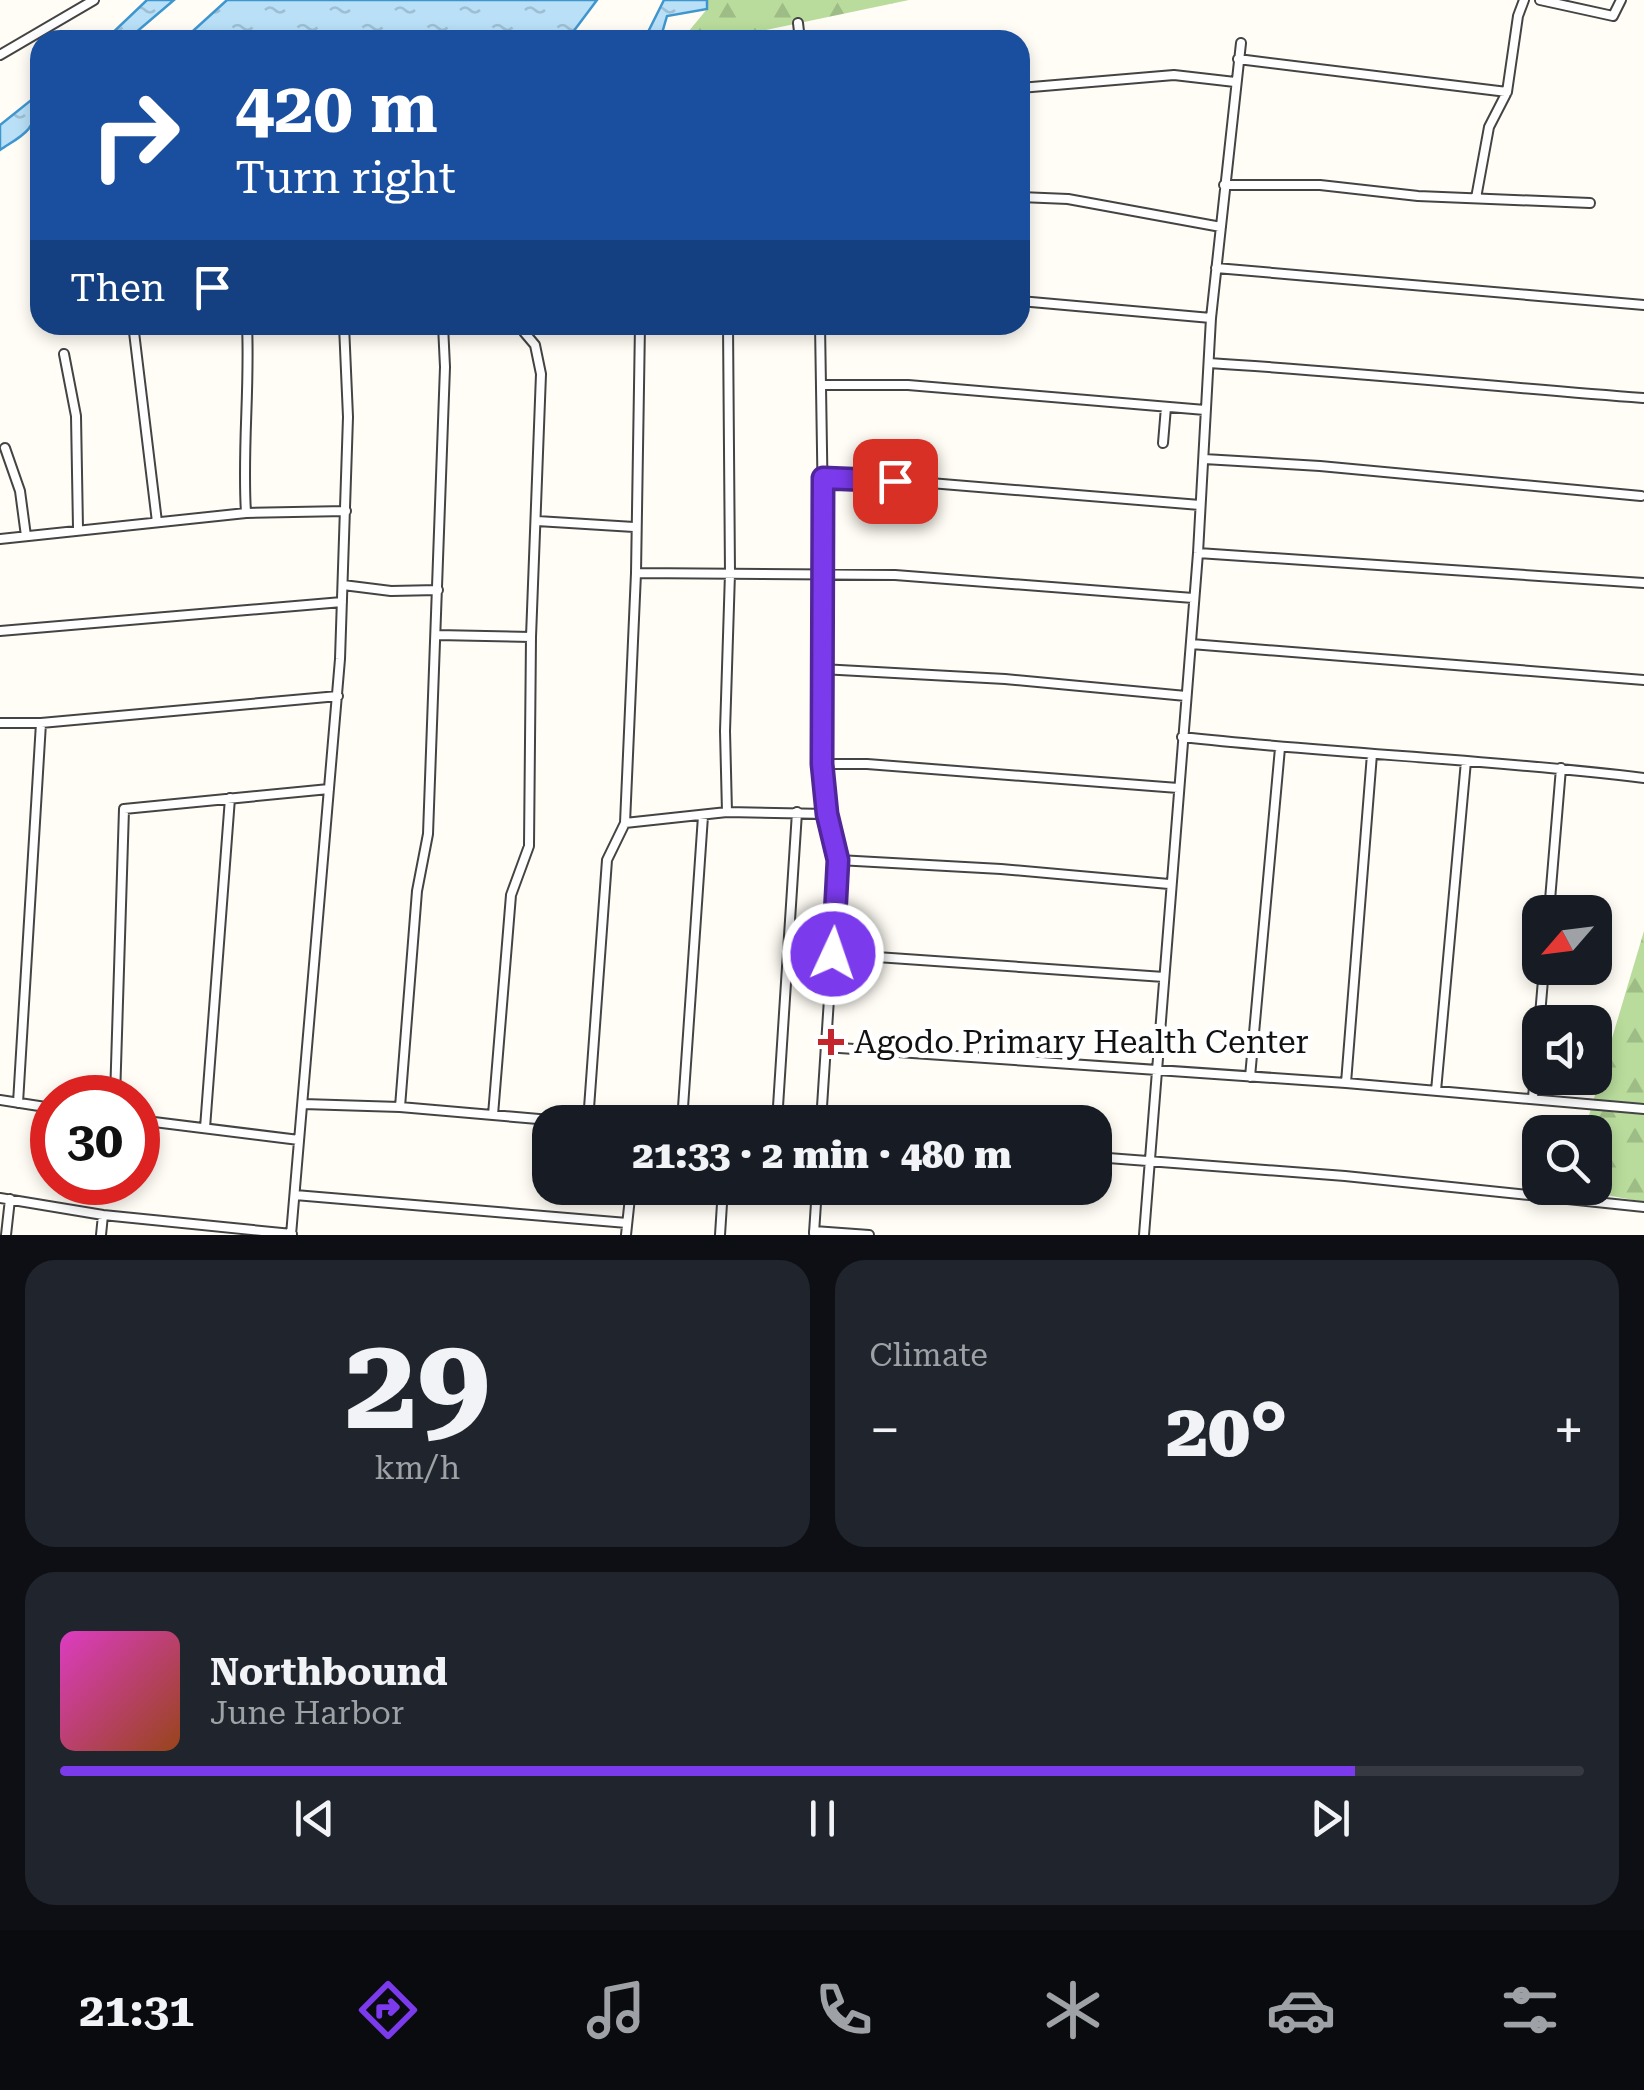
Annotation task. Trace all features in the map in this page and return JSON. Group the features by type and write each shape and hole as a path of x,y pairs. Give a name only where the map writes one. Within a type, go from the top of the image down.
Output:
{"street":[{"path":"42,30 94,0"},
{"path":"1476,198 1490,127 1507,92 1524,0"},
{"path":"1540,0 1613,16 1620,0"},
{"path":"798,23 799,30"},
{"path":"0,54 30,37"},
{"path":"1144,1235 1198,552 1211,318 1241,44"},
{"path":"1238,60 1507,92"},
{"path":"1030,87 1174,76 1235,82"},
{"path":"1224,185 1320,185 1418,196 1590,203"},
{"path":"1030,197 1068,199 1221,227"},
{"path":"1216,268 1644,305"},
{"path":"1030,302 1211,318"},
{"path":"134,335 157,522"},
{"path":"246,513 247,335"},
{"path":"0,1198 196,1230 292,1234 338,696 348,417 344,335"},
{"path":"400,1107 417,891 428,834 446,367 443,335"},
{"path":"494,1115 511,895 529,846 541,374 535,344 527,335"},
{"path":"589,1105 606,860 625,823 636,573 640,335"},
{"path":"727,812 728,335"},
{"path":"820,335 822,764 827,814 838,860 823,1105"},
{"path":"64,354 76,416 78,528"},
{"path":"1209,363 1367,372 1432,382 1643,398"},
{"path":"821,386 908,386 1205,410"},
{"path":"1163,443 1166,408"},
{"path":"5,448 20,491 26,536"},
{"path":"1204,459 1641,496"},
{"path":"823,478 1200,505"},
{"path":"0,538 246,513 346,511"},
{"path":"537,521 634,527"},
{"path":"1198,552 1644,584"},
{"path":"636,573 895,575 1193,598"},
{"path":"342,585 391,591 438,590"},
{"path":"0,631 342,602"},
{"path":"437,635 532,637"},
{"path":"1191,644 1644,680"},
{"path":"821,669 1005,679 1186,696"},
{"path":"0,723 42,723 338,696"},
{"path":"18,1103 42,723"},
{"path":"1182,738 1644,778"},
{"path":"1250,1076 1280,748"},
{"path":"1346,1083 1372,754"},
{"path":"1436,1091 1466,761"},
{"path":"822,764 867,764 1178,788"},
{"path":"1550,895 1561,768"},
{"path":"116,1075 124,809 329,790"},
{"path":"205,1128 230,798"},
{"path":"625,823 727,812 827,814"},
{"path":"778,1105 797,812"},
{"path":"683,1105 703,816"},
{"path":"838,860 1169,884"},
{"path":"833,954 1164,977"},
{"path":"1533,1098 1543,985"},
{"path":"825,1047 1346,1083 1644,1109"},
{"path":"0,1100 30,1105"},
{"path":"302,1104 400,1107 532,1118"},
{"path":"160,1123 299,1140"},
{"path":"1112,1159 1346,1176 1644,1207"},
{"path":"296,1195 627,1223"},
{"path":"6,1235 10,1200"},
{"path":"626,1235 630,1205"},
{"path":"720,1235 722,1205"},
{"path":"816,1205 814,1233 869,1235"},
{"path":"100,1235 103,1215"}],"green space":[{"path":"706,0 909,0 766,30 690,30 707,9"},
{"path":"1644,931 1644,1202 1612,1196 1612,1115 1589,1115 1595,1095 1612,1095 1612,1038"}],"water":[{"path":"147,0 174,0 139,30 116,30"},
{"path":"227,0 597,0 574,30 194,30"},
{"path":"664,0 707,0 707,9 667,16 663,30 649,30"},
{"path":"30,101 30,127 0,150 0,125"}],"place":[{"name":"Agodo Primary Health Center","path":"831,1042"}],"route":[{"path":"833,954 838,860 827,814 822,764 823,478 895,481"}]}
